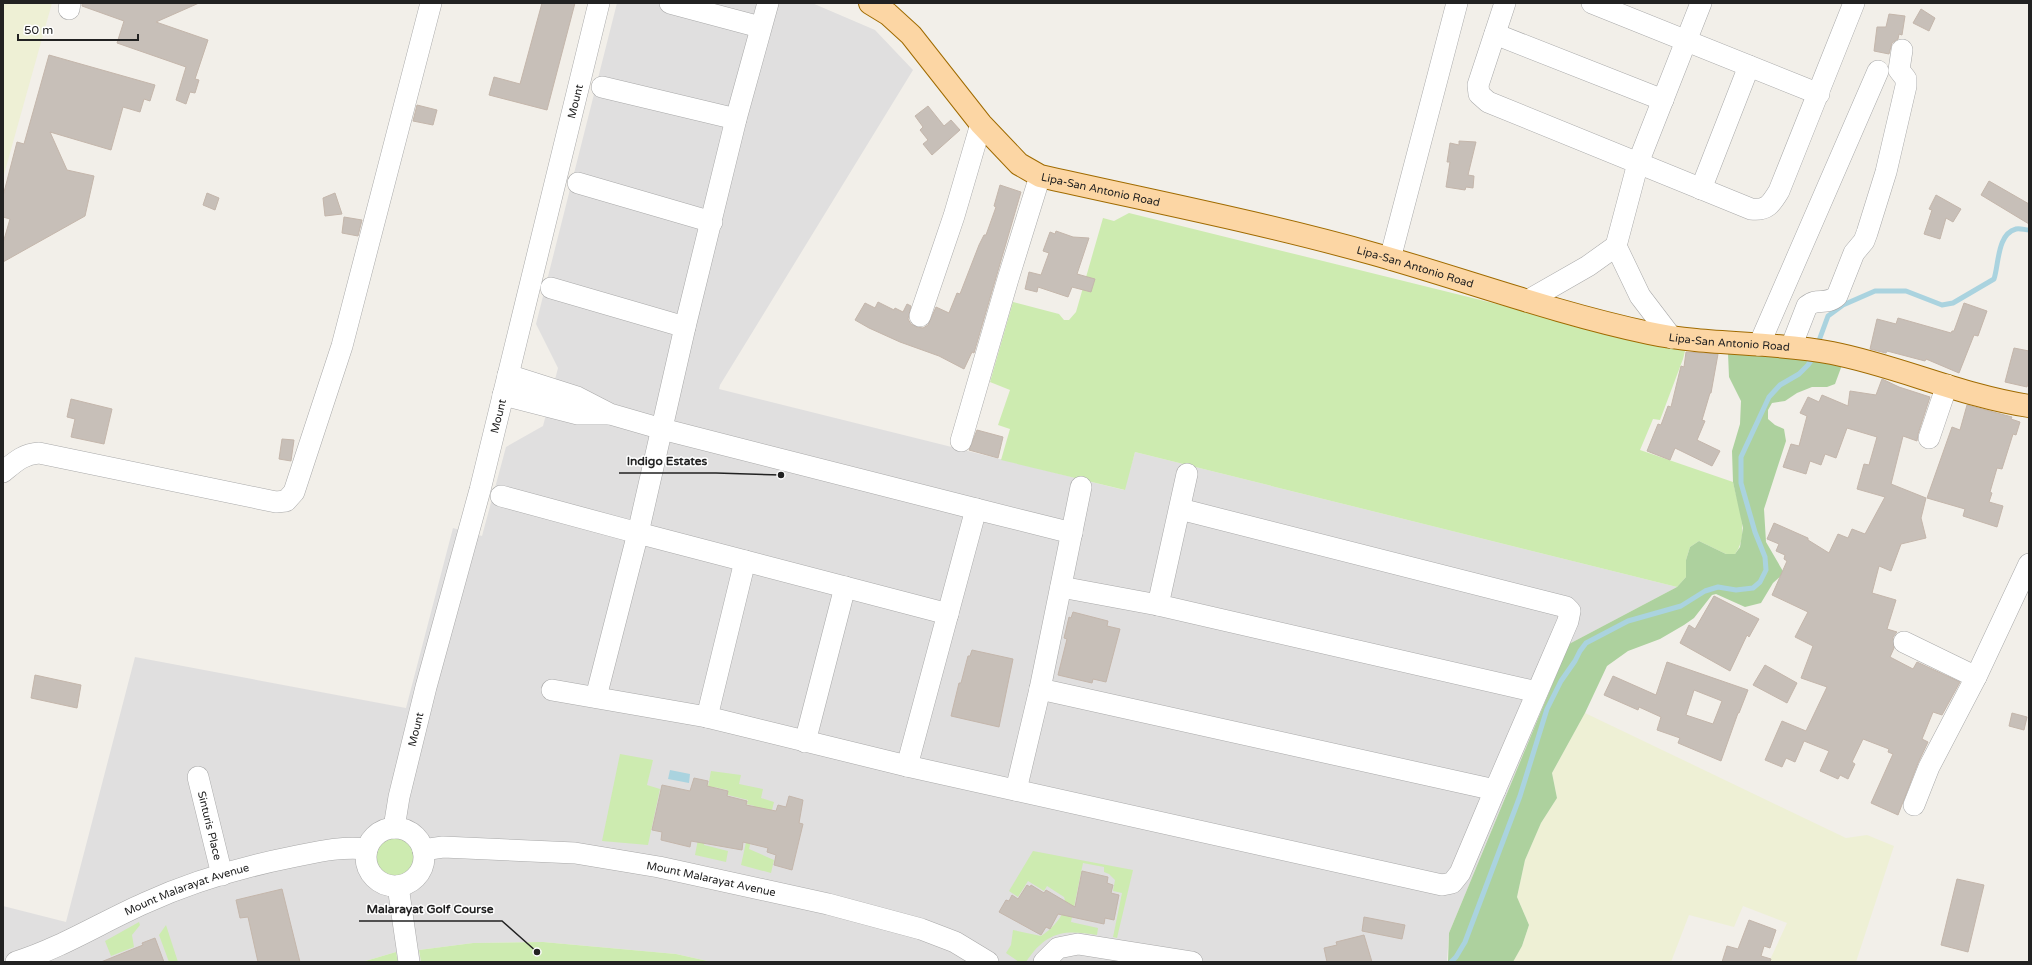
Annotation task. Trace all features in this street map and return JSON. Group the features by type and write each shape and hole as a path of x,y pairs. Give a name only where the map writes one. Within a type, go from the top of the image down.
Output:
{"main road":[{"name":"Lipa-San Antonio Road","path":"870,3 888,14 911,35 981,124 1019,164 1040,176 1235,220 1390,259 1527,301 1634,330 1672,338 1794,347 1832,353 1999,401 2029,406"}],"street":[{"path":"3,472 19,458 28,454 39,453 276,502 286,501 294,492 342,346 431,3"},
{"name":"Mount","path":"394,828 399,797 424,695 469,533 600,3"},
{"path":"670,3 760,27"},
{"path":"596,697 638,533 685,327 712,222 736,119 760,27 768,3"},
{"path":"1390,259 1457,3"},
{"path":"1505,3 1478,85 1480,94 1488,102 1751,209 1761,210 1771,203 1779,191 1819,94 1854,3"},
{"path":"1592,3 1819,94"},
{"path":"1527,301 1588,266 1616,246 1638,163 1701,3"},
{"path":"1495,34 1662,100"},
{"path":"1794,347 1807,306 1811,303 1832,301 1837,296 1854,253 1864,241 1867,233 1886,172 1906,86 1906,80 1899,70 1902,50"},
{"path":"1701,189 1749,66"},
{"path":"1759,345 1878,71"},
{"path":"602,87 736,119"},
{"path":"920,316 954,216 981,124"},
{"path":"961,441 1008,279 1040,176"},
{"path":"578,184 712,222"},
{"path":"1616,246 1640,296 1672,338"},
{"path":"551,288 685,327"},
{"path":"505,385 578,414 610,414 662,429 1072,534"},
{"path":"1929,438 1947,385"},
{"path":"1158,605 1187,474"},
{"path":"1016,790 1040,689 1081,486"},
{"path":"501,496 948,614"},
{"path":"552,690 707,717 907,766 1442,885 1452,882 1460,873 1568,621 1570,611 1566,607 1180,508"},
{"path":"907,766 976,509"},
{"path":"707,717 745,561"},
{"path":"1914,805 1929,767 1976,678 2029,564"},
{"path":"805,742 845,587"},
{"path":"1061,587 1158,605 1537,692"},
{"path":"1904,642 1976,678"},
{"path":"1040,689 1495,790"},
{"name":"Sinturis Place","path":"198,777 222,875"},
{"path":"394,828 404,830 413,835 420,843 423,850 423,864 418,873 411,881 398,886 383,883 374,876 366,861 367,849 372,840 379,833 394,828"},
{"name":"Mount Malarayat Avenue","path":"423,850 443,847 575,853 659,867 828,904 921,929 955,942 988,962"},
{"name":"Mount Malarayat Avenue","path":"16,962 55,947 146,902 222,875 250,866 339,848 367,849"},
{"path":"398,886 409,962"},
{"path":"1044,962 1058,948 1078,944 1192,962"}],"shaded area":[{"path":"617,3 812,3 875,30 913,70 720,385 719,389 1124,490 1135,452 1677,587 1569,644 1449,933 1447,961 712,962 676,954 543,942 473,943 419,950 421,962 398,962 396,952 362,962 3,962 3,906 66,922 135,657 406,708 453,528 482,536 506,447 543,426 558,368 536,324"}],"green space":[{"path":"3,3 52,3 3,178"},
{"path":"1129,213 1610,332 1682,347 1685,351 1683,359 1660,420 1653,419 1640,450 1733,482 1742,519 1742,538 1735,554 1726,554 1699,541 1690,547 1686,560 1686,577 1677,587 1135,452 1125,490 1001,460 1010,429 998,425 1010,390 990,382 1013,302 1059,314 1064,320 1069,320 1076,312 1103,218 1114,221"},
{"path":"1728,353 1768,354 1842,365 1835,384 1827,387 1812,387 1797,393 1785,401 1772,403 1768,410 1768,419 1775,425 1784,429 1786,441 1764,509 1766,542 1784,573 1773,583 1761,603 1745,607 1716,594 1712,595 1694,618 1684,625 1660,639 1628,651 1607,666 1585,713 1552,773 1557,798 1541,823 1525,860 1517,897 1529,925 1522,946 1513,962 1448,962 1449,933 1569,644 1677,587 1686,577 1686,560 1690,547 1699,541 1726,554 1735,554 1740,547 1743,528 1733,482 1732,451 1740,424 1741,401 1729,377"},
{"path":"1585,713 1846,838 1867,835 1894,846 1856,962 1769,962 1787,923 1743,906 1734,927 1689,915 1671,962 1513,962 1522,946 1529,925 1517,897 1525,860 1541,823 1557,798 1552,773"},
{"path":"620,754 653,760 647,785 660,789 648,845 602,841"},
{"path":"711,771 741,775 739,784 763,789 761,798 774,802 770,818 757,815 749,849 774,860 771,873 741,865 754,806 747,804 748,800 728,795 728,790 714,787 707,820 704,845 728,851 726,862 695,855"},
{"path":"391,838 399,838 409,843 413,850 413,864 409,871 399,876 391,876 381,871 379,868 376,861 376,853 381,843 384,841"},
{"path":"1033,851 1133,870 1117,938 1113,937 1122,893 1113,891 1115,880 1109,874 1104,872 1104,867 1083,863 1071,922 1098,928 1097,935 1074,932 1056,935 1041,944 1026,962 1019,962 1006,953 1011,945 1013,930 1041,936 1055,924 1064,908 1064,897 1047,886 1044,891 1028,881 1018,897 1009,891"},
{"path":"139,922 140,925 132,935 134,947 111,956 105,941"},
{"path":"166,925 178,962 169,962 159,935"},
{"path":"543,942 676,954 712,962 421,962 419,950 473,943"},
{"path":"396,952 398,962 362,962"}],"water":[{"path":"670,770 690,774 689,783 668,779"}],"building":[{"path":"82,3 199,3 156,22 208,40 195,79 199,80 195,93 190,92 186,104 176,100 186,67 117,43 124,21 82,6"},
{"path":"542,3 575,3 547,110 489,95 494,77 520,84"},
{"path":"1921,9 1935,18 1929,31 1913,23"},
{"path":"1889,14 1905,16 1902,35 1899,34 1898,39 1892,43 1889,54 1874,51 1877,27 1886,27"},
{"path":"49,55 155,85 150,101 144,99 140,112 123,107 111,150 50,132 67,170 94,176 85,216 3,262 3,243 10,219 3,217 3,196 17,142 24,144"},
{"path":"417,105 437,110 433,125 413,121"},
{"path":"928,106 944,126 951,120 960,130 932,155 923,144 928,140 920,130 923,127 915,116"},
{"path":"1459,141 1476,142 1468,175 1474,176 1473,188 1466,187 1465,190 1446,187 1450,162 1447,162 1450,143 1459,145"},
{"path":"1989,181 2029,204 2029,224 1981,195"},
{"path":"1000,185 1021,192 974,353 972,352 964,369 939,356 900,342 855,320 865,303 875,308 878,302 894,310 895,308 903,312 907,304 911,306 908,319 911,324 923,328 928,325 936,307 949,313 957,293 960,294 979,245 984,235 986,235 996,207 994,206"},
{"path":"207,193 219,198 215,210 203,205"},
{"path":"335,193 342,214 325,216 323,198"},
{"path":"1936,195 1961,209 1953,222 1946,218 1940,239 1924,234 1932,210 1929,209"},
{"path":"344,217 362,220 358,236 342,233"},
{"path":"1056,231 1073,237 1089,238 1077,274 1095,279 1091,292 1072,287 1068,297 1038,287 1037,292 1025,289 1029,272 1041,275 1049,253 1043,251 1050,232 1055,234"},
{"path":"1964,303 1987,311 1978,336 1974,335 1959,373 1926,359 1925,361 1887,351 1886,353 1870,349 1877,319 1896,324 1898,318 1951,333 1954,331"},
{"path":"2014,348 2029,351 2029,379 2027,387 2005,382"},
{"path":"1686,352 1718,354 1711,393 1702,420 1705,421 1697,440 1720,451 1712,466 1675,448 1670,460 1647,451 1658,424 1661,425 1668,406 1671,407 1681,366 1684,367"},
{"path":"1882,379 1899,387 1930,397 1917,441 1903,436 1891,484 1926,498 1921,518 1926,538 1901,544 1891,571 1879,566 1872,593 1896,600 1887,629 1897,632 1893,637 1894,648 1890,657 1913,669 1917,662 1960,682 1942,715 1933,712 1922,739 1928,742 1918,763 1898,815 1871,803 1893,754 1888,752 1889,749 1863,739 1852,762 1855,764 1848,779 1840,775 1838,779 1820,771 1829,751 1804,741 1795,762 1786,758 1782,767 1765,760 1782,721 1806,731 1827,687 1801,678 1813,646 1795,637 1808,612 1772,595 1787,561 1784,559 1785,555 1776,551 1779,544 1767,539 1774,523 1808,538 1808,540 1829,553 1838,534 1848,538 1852,529 1865,534 1885,497 1857,489 1864,464 1869,465 1877,437 1847,428 1836,458 1825,454 1821,465 1810,461 1806,474 1783,467 1791,444 1799,446 1807,416 1800,413 1808,397 1819,402 1822,395 1848,406 1850,391 1876,395"},
{"path":"71,399 112,409 104,444 71,437 75,419 67,417"},
{"path":"1967,405 2012,417 2011,419 2020,422 2016,435 2013,434 2002,469 1997,468 1990,492 1992,493 1989,502 2003,506 1997,527 1963,516 1965,509 1927,498 1952,427 1960,430"},
{"path":"977,430 1003,437 998,458 969,450"},
{"path":"282,439 294,440 291,461 279,459"},
{"path":"1714,596 1759,619 1749,637 1747,635 1730,671 1680,643 1689,625 1695,629"},
{"path":"1073,612 1108,621 1107,626 1120,629 1106,682 1093,679 1092,683 1058,675 1067,639 1064,638 1069,617 1071,618"},
{"path":"972,650 1013,659 999,727 951,716 959,683 961,683 968,656 970,656"},
{"path":"1667,662 1748,690 1721,761 1678,743 1680,738 1657,730 1661,717 1639,707 1638,710 1604,695 1613,676 1656,695","holes":["1694,690 1722,701 1713,724 1686,715"]},
{"path":"1765,665 1797,683 1787,703 1753,685"},
{"path":"35,675 81,685 77,708 31,698"},
{"path":"2012,713 2027,717 2024,730 2009,726"},
{"path":"694,778 708,781 707,786 728,791 727,796 747,801 746,805 776,811 778,805 786,807 789,796 803,800 799,823 803,824 792,870 774,865 776,855 767,852 768,848 743,842 742,850 691,841 690,847 661,840 662,832 652,830 662,785 690,791"},
{"path":"1082,871 1108,877 1107,883 1113,885 1111,893 1119,895 1114,920 1105,918 1104,924 1058,914 1050,929 1046,927 1041,935 999,912 1006,900 1009,901 1012,895 1018,899 1027,885 1030,887 1031,885 1044,893 1046,890 1075,907"},
{"path":"1957,879 1984,885 1968,952 1941,945"},
{"path":"282,889 300,962 258,962 248,917 240,918 236,900"},
{"path":"1364,917 1405,925 1402,939 1362,931"},
{"path":"1749,920 1776,930 1770,948 1764,946 1761,956 1771,959 1770,962 1722,962 1727,946 1738,949"},
{"path":"1364,935 1372,962 1327,962 1324,948 1337,945 1336,942"},
{"path":"155,938 164,962 101,962 143,945 142,943"}],"waterway":[{"path":"1817,346 1828,316 1843,305 1875,291 1906,291 1942,305 1953,303 1994,279 2002,243 2010,232 2016,229 2029,230"},
{"path":"1451,962 1456,957 1465,942 1520,796 1547,709 1561,681 1586,643 1628,621 1681,606 1705,591 1718,587 1736,590 1753,588 1760,582 1766,570 1765,557 1755,532 1741,483 1741,457 1769,397 1780,385 1799,374 1814,356"}],"place":[{"name":"Indigo Estates","path":"781,475"},
{"name":"Malarayat Golf Course","path":"537,952"}]}
